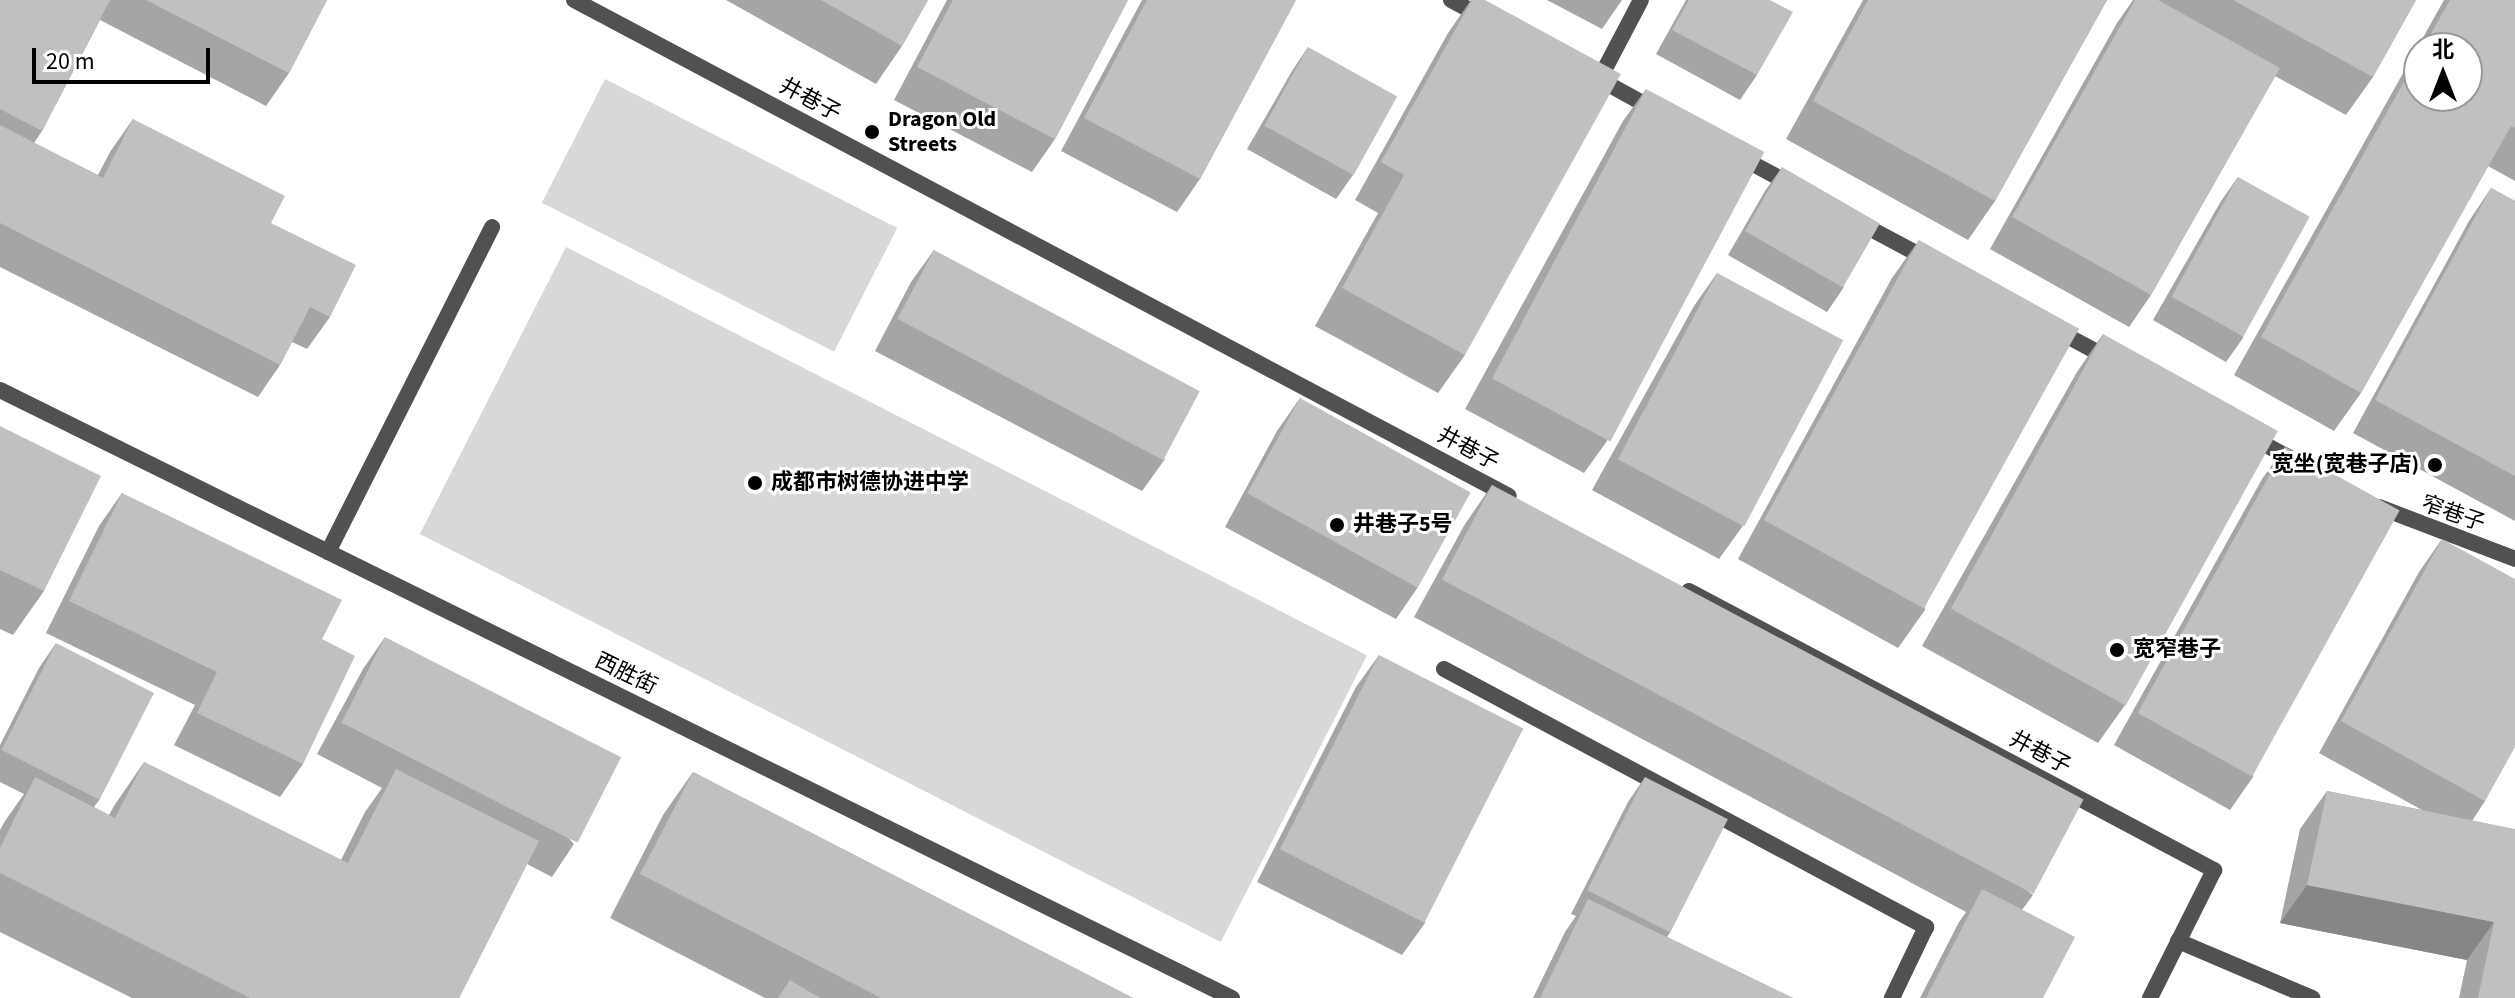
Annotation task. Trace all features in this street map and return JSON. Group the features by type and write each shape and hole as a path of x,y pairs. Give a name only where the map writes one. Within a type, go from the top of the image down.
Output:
{"street":[{"name":"井巷子","path":"574,0 1527,505"},
{"path":"1451,0 1505,29"},
{"path":"1641,0 1592,76 1668,118"},
{"path":"1724,148 1807,194"},
{"path":"1835,209 1945,269"},
{"path":"328,552 492,227"},
{"path":"2042,322 2125,368"},
{"name":"西胜街","path":"0,390 1232,998"},
{"path":"2236,429 2319,474"},
{"name":"窄巷子","path":"2361,497 2402,520 2515,559"},
{"name":"井巷子","path":"1668,580 2214,870 2150,998"},
{"path":"1444,669 1926,927 1892,998"},
{"path":"2178,941 2312,998"}],"shaded area":[{"path":"605,79 897,228 834,352 542,203"},
{"path":"566,247 1367,655 1221,942 420,534"}],"building":[{"path":"0,0 110,0 42,131 0,109"},
{"path":"146,0 327,0 289,73"},
{"path":"821,0 928,0 902,46"},
{"path":"953,0 1128,0 1055,139 917,67"},
{"path":"1147,0 1296,0 1200,179 1084,118"},
{"path":"1472,0 1485,0 1621,74 1465,355 1342,288 1404,175 1381,162"},
{"path":"1689,0 1770,0 1793,12 1757,75 1672,30"},
{"path":"1868,0 2107,0 1995,201 1813,101"},
{"path":"2135,0 2158,0 2280,68 2151,295 2012,217"},
{"path":"2233,0 2416,0 2373,77"},
{"path":"2450,0 2515,0 2515,128 2511,126 2361,393 2261,337 2403,84 2403,112 2483,112 2483,32 2432,32"},
{"path":"1308,47 1397,96 1354,175 1264,126"},
{"path":"1646,89 1764,152 1610,442 1492,379"},
{"path":"133,119 285,196 271,223 356,265 330,317 310,307 280,365 0,223 0,125 103,178"},
{"path":"1782,167 1880,224 1843,288 1745,231"},
{"path":"2238,177 2310,217 2243,337 2172,297"},
{"path":"2491,188 2515,201 2515,476 2375,400"},
{"path":"1919,240 2079,329 1924,609 1764,520"},
{"path":"934,250 1200,391 1163,460 897,319"},
{"path":"1717,273 1843,340 1744,526 1618,459"},
{"path":"2103,334 2278,431 2126,706 1951,609"},
{"name":"井巷子5号","path":"1300,398 1471,493 1418,588 1247,493"},
{"path":"0,426 101,476 44,591 0,570"},
{"path":"2285,447 2400,511 2252,776 2138,713"},
{"path":"1492,485 2084,800 2033,894 1442,579"},
{"path":"122,493 342,600 322,639 355,656 303,764 197,713 217,672 69,601"},
{"path":"2442,539 2515,579 2515,747 2485,801 2341,721"},
{"path":"385,637 621,757 578,843 341,723"},
{"path":"56,643 154,693 100,800 2,750"},
{"path":"1379,655 1523,729 1424,923 1280,849"},
{"path":"144,762 348,863 396,769 539,841 459,998 250,998 0,873 0,848 35,777 115,818"},
{"path":"693,772 1133,998 881,998 640,874"},
{"path":"1645,777 1728,819 1670,932 1587,890"},
{"path":"2327,791 2515,829 2515,998 2478,998 2494,922 2307,885"},
{"path":"1982,889 2075,937 2043,998 1926,998"},
{"path":"1588,899 1793,998 1540,998"},
{"path":"790,980 820,998 778,998"}],"place":[{"name":"Dragon Old Streets","path":"872,132"},
{"name":"宽坐(宽巷子店)","path":"2435,465"},
{"name":"成都市树德协进中学","path":"755,483"},
{"name":"井巷子5号","path":"1337,525"},
{"name":"宽窄巷子","path":"2117,650"}]}
